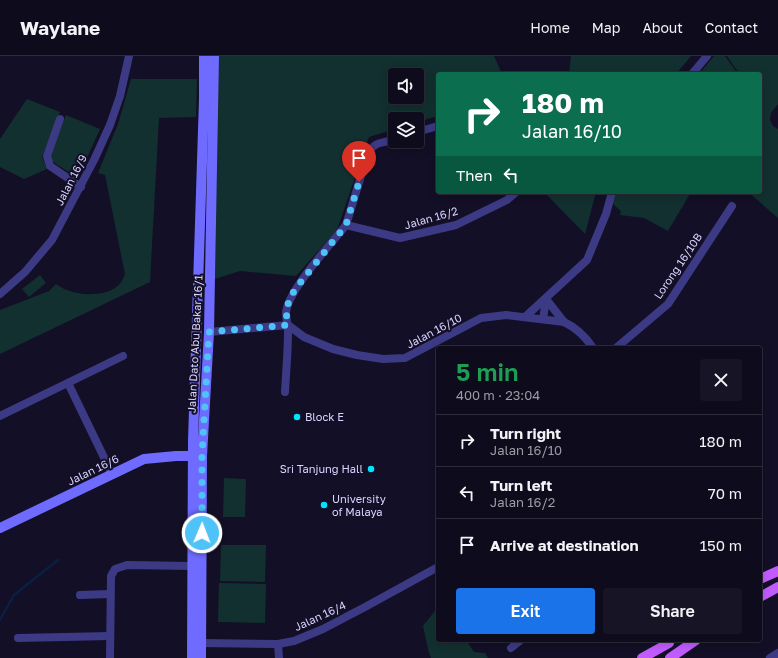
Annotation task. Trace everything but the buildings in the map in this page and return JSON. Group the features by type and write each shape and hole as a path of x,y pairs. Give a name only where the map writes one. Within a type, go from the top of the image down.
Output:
{"main road":[{"name":"Jalan Dato Abu Bakar 16/1","path":"192,658 193,566 198,456 204,56"},
{"name":"Jalan Dato Abu Bakar 16/1","path":"201,658 198,456 209,332 214,56"},
{"name":"Jalan 16/6","path":"0,528 144,459 176,456 198,456"},
{"path":"762,578 778,571"},
{"path":"762,597 778,587"},
{"path":"642,658 671,642"},
{"path":"653,658 671,642"},
{"path":"673,656 693,642"}],"street":[{"name":"Jalan 16/9","path":"0,294 25,272 52,240 94,160 110,125 120,96 129,56"},
{"path":"694,72 707,56"},
{"path":"60,119 47,156 50,166 80,187"},
{"path":"424,130 436,127"},
{"path":"285,392 288,325 286,312 290,297 346,225 368,153 372,146 379,142 388,140"},
{"name":"Jalan 16/2","path":"346,225 400,238 456,225 507,200 514,194"},
{"path":"525,317 587,260 606,214 611,194"},
{"name":"Lorong 16/10B","path":"618,346 668,304 732,206"},
{"path":"543,318 546,299"},
{"path":"546,299 564,322"},
{"name":"Jalan 16/10","path":"288,325 304,337 333,349 383,359 405,358 482,318 506,315 543,318 564,322 573,326 579,331 591,346"},
{"path":"209,332 288,325"},
{"path":"0,416 123,356"},
{"path":"68,383 112,474"},
{"path":"110,658 111,576 115,569 127,565 193,566"},
{"name":"Jalan 16/4","path":"201,643 278,644 294,641 323,629 436,568"},
{"path":"80,594 110,594"},
{"path":"18,638 110,636"},
{"path":"511,648 518,642"},
{"path":"278,644 279,658"},
{"path":"770,658 778,653"}],"green space":[{"path":"217,56 494,56 501,72 436,72 436,117 424,120 424,112 388,112 388,131 369,137 337,230 296,276 240,271 215,279"},
{"path":"571,56 691,56 678,72 569,72"},
{"path":"714,56 725,56 737,72 701,72"},
{"path":"727,56 778,56 778,104 771,113 770,120 773,126 778,129 778,218 750,194 762,194 762,72 739,72"},
{"path":"131,79 197,79 196,117 159,118 150,282 0,354 0,310 49,291 56,284 73,292 93,294 111,290 122,281 125,274 105,175 98,173 118,124"},
{"path":"27,99 60,112 42,157 47,169 24,179 0,167 0,139"},
{"path":"66,115 100,129 78,178 53,162 50,156"},
{"path":"546,194 595,194 585,234"},
{"path":"615,194 690,194 668,231 644,218 620,215 621,211 612,201"},
{"path":"40,275 46,283 29,297 22,289"},
{"path":"224,478 246,479 245,517 223,517"},
{"path":"221,545 266,545 265,582 220,581"},
{"path":"219,583 266,584 265,623 218,622"},
{"path":"436,610 436,642 467,642 474,652 485,653 488,658 431,658 423,626"}],"waterway":[{"path":"0,620 14,595 58,560"}],"place":[{"name":"Block E","path":"297,417"},
{"name":"Sri Tanjung Hall","path":"371,469"},
{"name":"University of Malaya","path":"324,505"}],"route":[{"path":"202,533 202,456 209,332 288,325 286,312 290,297 346,225 359,182"}]}
